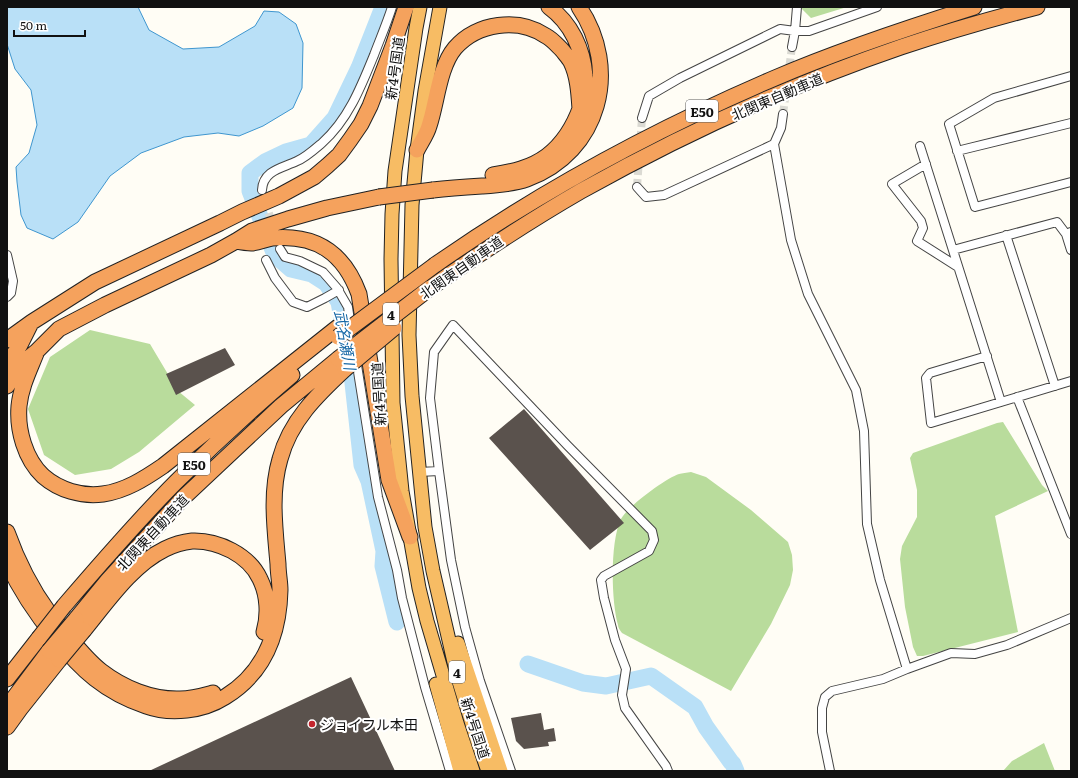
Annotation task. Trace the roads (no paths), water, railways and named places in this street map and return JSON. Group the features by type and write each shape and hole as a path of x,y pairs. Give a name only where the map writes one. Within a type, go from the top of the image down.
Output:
{"highway":[{"path":"7,340 32,322 96,282 242,212 279,196 314,177 339,154 361,124 370,106 406,7"},
{"name":"新4号国道","path":"420,7 395,170 391,260 393,403 402,491 419,588 427,621 457,723 473,771"},
{"name":"新4号国道","path":"440,7 425,91 417,150 412,205 409,335 412,396 425,527 433,571 457,674 488,771"},
{"path":"220,223 244,224 330,198 434,185 507,173 522,169 546,156 558,147 573,126 585,94 585,68 578,43 572,32 556,12 549,7"},
{"path":"564,7 575,19 582,32 601,84"},
{"path":"434,185 508,183 526,179 548,169 578,143 591,121 596,108 601,84 599,56 596,44 588,24 578,7"},
{"name":"北関東自動車道","path":"7,679 64,606 133,527 176,482 219,440 338,332 432,262 449,255 529,203 619,152 675,123 776,77 832,55 898,31 974,7"},
{"name":"北関東自動車道","path":"80,624 108,580 183,498 281,406 341,364 431,292 496,251 534,219 632,164 723,119 778,94 901,47 1037,7"},
{"path":"417,150 429,127 443,71 449,57 465,39 476,32 488,28 514,24 537,31 547,36 556,44 570,61 575,72 580,109"},
{"path":"7,386 22,364 59,329 105,305 211,255 236,242 252,231 380,192"},
{"path":"236,242 252,243 270,238 287,237 314,242 336,255 350,273 359,294 389,480 410,537"},
{"path":"7,364 20,345 32,322"},
{"path":"37,351 24,380 19,407 19,422 22,438 27,452 34,465 43,476 64,489 75,493 89,495 117,491 131,486 152,474 338,332"},
{"path":"7,562 16,581 40,619 72,658 87,673 117,694 150,708 180,711 209,705 221,700 234,692 258,668 266,656 272,641 276,628 280,590 274,492 280,458 297,421 341,364"},
{"path":"7,532 20,564 48,612 79,649 101,671 118,683 138,692 159,698 180,700 214,692 229,683 242,672 254,656 262,640 268,610 260,579 252,566 238,554 222,546 206,542 191,541 177,544 165,549 131,575 80,624 54,655 7,707"},
{"path":"433,571 501,771"},
{"path":"427,621 431,666 460,771"},
{"path":"7,727 54,655"}],"street":[{"path":"262,190 262,185 267,177 277,169 298,161 322,143 340,124 353,104 371,63 392,7"},
{"path":"792,48 797,7"},
{"path":"642,118 649,96 680,78 780,29 809,31 877,7"},
{"path":"1071,76 994,98 949,124 975,206 1071,182"},
{"path":"783,114 781,128 774,144 791,240 808,294 856,390 864,431 867,524 880,580 907,669"},
{"path":"957,150 1071,123"},
{"path":"637,186 646,197 664,195 774,144"},
{"path":"920,146 1001,402"},
{"path":"926,164 892,184 921,221 923,228 917,241 958,267"},
{"path":"953,250 1057,222 1068,233 1071,250"},
{"path":"1006,235 1055,386"},
{"path":"280,249 285,257 300,261 323,272 339,290 348,307 378,497 425,687 450,771"},
{"path":"7,255 13,281 11,292 7,297"},
{"path":"266,260 275,278 293,302 307,307 339,290"},
{"path":"511,771 480,681 465,627 451,560 439,471 430,398 434,352 453,325 568,446 652,531 654,540 649,551 604,576 601,580 615,640 626,669 622,695 625,708 668,771"},
{"path":"987,356 930,374 926,378 931,423 1071,381"},
{"path":"1018,397 1071,534"},
{"path":"419,472 439,471"},
{"path":"830,771 822,732 822,708 825,698 832,691 883,679 951,653 975,654 1007,645 1071,618"}],"water":[{"path":"7,7 138,7 149,30 183,49 219,47 255,26 264,11 279,12 296,24 303,43 302,88 293,108 263,126 239,136 218,133 184,137 141,153 110,176 78,222 53,239 27,228 21,215 16,167 29,153 37,125 31,90 15,69 7,44"}],"waterway":[{"name":"武名瀬川","path":"383,7 359,68 335,118 311,145 286,152 265,162 250,173 250,191 275,255 291,269 312,274 326,283 339,302 352,374 362,465 369,481 384,551 383,566 397,622"},
{"name":"武名瀬川","path":"528,664 583,683 606,686 651,676 695,707 706,727 733,764 736,771"}],"tunnel":[{"path":"783,114 792,47"},
{"path":"637,187 642,118"},
{"path":"262,190 273,227"}],"place":[{"name":"ジョイフル本田","path":"312,724"}]}
